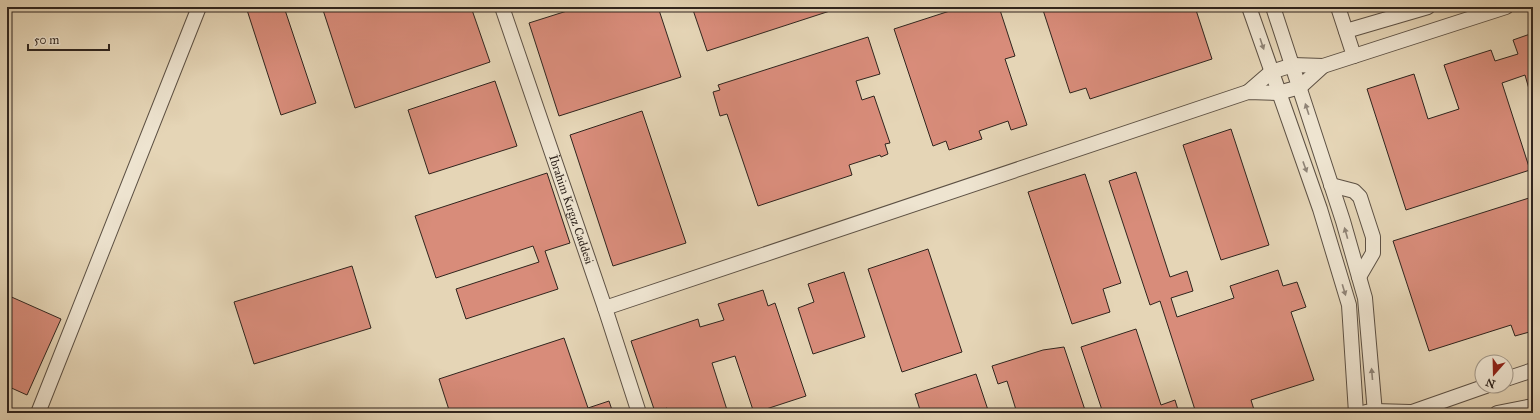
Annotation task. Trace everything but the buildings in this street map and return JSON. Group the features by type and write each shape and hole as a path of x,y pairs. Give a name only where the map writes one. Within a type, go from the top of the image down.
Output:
{"street":[{"path":"38,413 199,7"},
{"name":"İbrahim Kırgız Caddesi","path":"502,7 605,308 639,413"},
{"path":"1249,7 1320,209 1349,305 1356,413"},
{"path":"1273,7 1331,185 1365,298 1371,412 1409,413 1474,390"},
{"path":"1338,7 1354,56"},
{"path":"1346,31 1428,7"},
{"path":"1248,92 1271,72 1293,65 1323,66 1506,7"},
{"path":"605,308 1248,92 1278,93 1300,87 1323,66"},
{"path":"1331,185 1354,191 1360,197 1372,237 1373,253 1359,277"},
{"path":"1514,376 1533,370"},
{"path":"1497,413 1533,406"}]}
